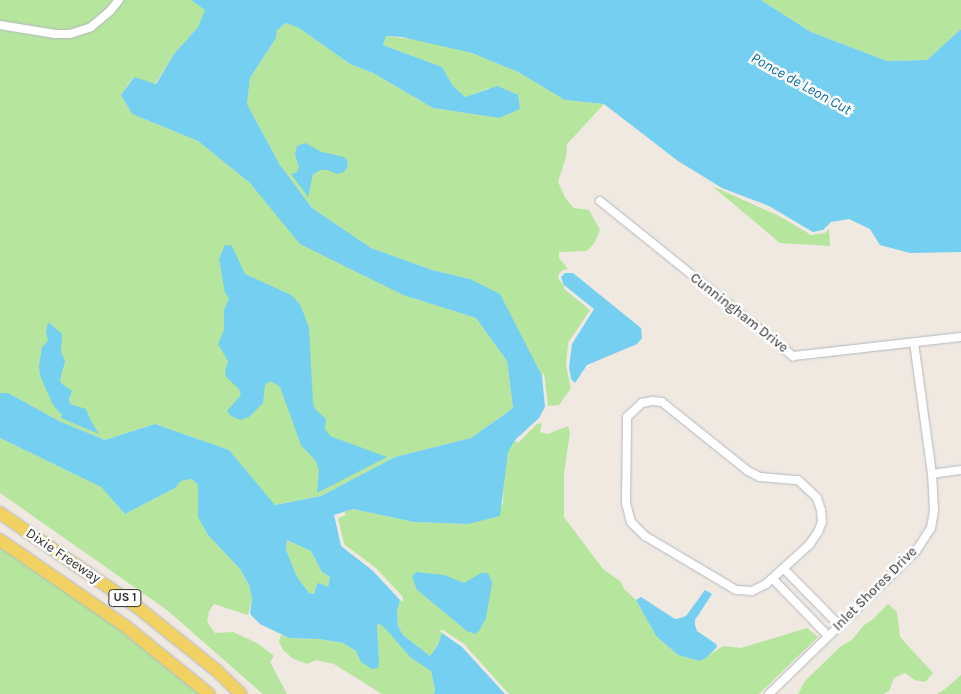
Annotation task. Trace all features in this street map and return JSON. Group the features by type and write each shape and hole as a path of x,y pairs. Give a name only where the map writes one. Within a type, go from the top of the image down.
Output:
{"main road":[{"name":"Dixie Freeway","path":"0,513 149,616 242,694"},
{"name":"Dixie Freeway","path":"0,540 126,626 209,694"}],"street":[{"path":"0,25 55,34 70,34 91,27 110,12 119,0"},
{"name":"Cunningham Drive","path":"600,201 793,356 961,337"},
{"name":"Inlet Shores Drive","path":"768,694 916,551 932,528 934,511 932,474 914,343"},
{"path":"642,402 662,402 748,470 760,477 798,480 809,488 821,510 822,522 810,544 773,579 752,590 736,590 645,536 631,522 626,503 626,426 627,417 634,408 642,402"},
{"path":"932,474 961,470"},
{"path":"784,569 839,626"},
{"path":"773,579 828,636"}],"green space":[{"path":"0,0 191,0 206,10 198,27 174,54 155,84 133,77 121,95 132,114 198,141 250,183 301,244 403,295 476,318 507,361 513,408 471,438 395,457 321,496 274,505 229,450 155,424 105,440 59,421 8,393 0,393"},
{"path":"761,0 961,0 961,29 927,60 887,61 811,32"},
{"path":"286,23 299,28 350,64 373,73 433,108 499,118 489,88 465,97 453,86 442,67 383,45 386,36 429,41 472,53 518,72 565,100 604,104 567,144 566,157 558,182 566,199 574,208 589,210 600,230 595,242 587,251 559,252 559,258 568,269 563,270 558,275 559,280 564,285 564,289 590,310 568,343 566,366 571,388 559,405 548,406 544,372 542,376 470,279 432,270 371,248 312,208 280,165 247,104 250,78 276,38 277,30"},
{"path":"712,186 779,216 811,235 825,233 829,229 830,246 780,243"},
{"path":"542,423 540,432 548,434 568,426 570,433 564,474 564,517 603,569 621,582 624,589 636,600 656,636 678,655 700,661 723,646 741,648 807,628 818,637 759,694 509,694 464,644 443,630 439,631 442,633 438,645 430,656 403,635 398,626 397,612 400,600 403,602 403,597 376,568 344,544 338,518 346,515 344,512 353,509 414,522 468,524 503,504 504,474 508,452 515,440 518,443 537,424"},
{"path":"0,438 101,487 125,514 175,488 181,481 192,479 198,485 208,535 240,569 249,585 252,599 248,615 214,604 209,611 207,622 215,633 233,632 257,643 274,656 270,662 287,694 263,694 167,610 0,493"},
{"path":"287,540 311,551 322,572 330,577 328,587 317,585 314,594 309,593 297,577 286,550"},
{"path":"0,548 103,615 202,694 0,694"},
{"path":"888,604 897,612 900,637 933,673 925,682 915,680 905,673 894,678 889,691 883,694 798,694 805,681 841,646 852,640 863,626"},
{"path":"377,623 384,626 411,658 431,671 435,689 434,694 382,694 334,664 316,660 307,664 292,658 283,650 279,642 281,635 289,638 319,639 343,643 356,651 361,662 379,660"},
{"path":"961,675 961,694 937,694 945,689"}],"water":[{"name":"Ponce de Leon Cut","path":"191,0 761,0 811,32 887,61 927,60 961,29 961,252 910,253 880,245 870,229 849,219 831,222 823,230 813,232 769,206 722,188 678,161 604,104 565,100 518,72 472,53 402,37 386,36 383,45 442,67 453,86 465,97 497,86 518,95 520,109 499,118 433,108 373,73 350,64 299,28 286,23 277,30 276,38 250,78 247,104 280,165 312,208 371,248 432,270 470,279 500,294 542,376 545,407 539,418 515,440 508,452 500,516 468,524 414,522 353,509 334,515 341,546 373,571 400,600 397,612 398,626 403,635 430,656 438,645 442,633 462,647 505,694 434,694 435,689 431,671 411,658 383,626 377,623 379,660 378,668 372,669 361,662 356,651 343,643 319,639 289,638 260,624 250,614 252,599 249,585 240,569 208,535 198,517 198,485 192,479 181,481 175,488 125,514 101,487 0,438 0,393 8,393 59,421 105,440 155,424 229,450 275,505 321,496 395,457 471,438 513,408 507,361 476,318 403,295 300,244 250,183 198,141 132,114 121,95 134,77 156,84 174,54 198,27 205,10","holes":["287,540 311,551 322,572 330,577 328,587 320,583 317,584 314,594 309,593 297,577 286,550"]},
{"path":"305,143 322,152 344,157 347,160 348,166 344,172 337,174 328,170 321,170 313,174 308,197 291,174 297,172 299,167 295,155 297,146"},
{"path":"225,245 232,246 245,274 291,295 300,304 309,328 313,403 315,409 326,419 325,429 330,436 387,457 317,493 319,469 315,460 301,445 280,387 271,381 265,385 263,403 249,417 240,420 231,416 227,411 241,395 239,389 226,377 225,371 228,361 218,344 224,330 224,310 229,298 225,293 219,259"},
{"path":"565,273 573,273 641,328 642,338 637,344 587,365 575,383 571,379 569,367 572,344 594,309 564,285 561,277"},
{"path":"48,322 62,334 61,352 65,361 60,380 62,384 72,391 69,399 70,404 86,409 99,434 61,418 62,415 53,405 40,375 39,366 42,347 48,341 46,332"},
{"path":"416,572 444,575 464,583 481,573 488,573 492,582 491,589 486,618 479,631 475,634 467,631 417,590 412,577"},
{"path":"705,590 712,594 695,620 695,625 697,631 716,644 717,647 700,661 678,655 656,636 636,600 641,597 675,619 686,616"}]}
